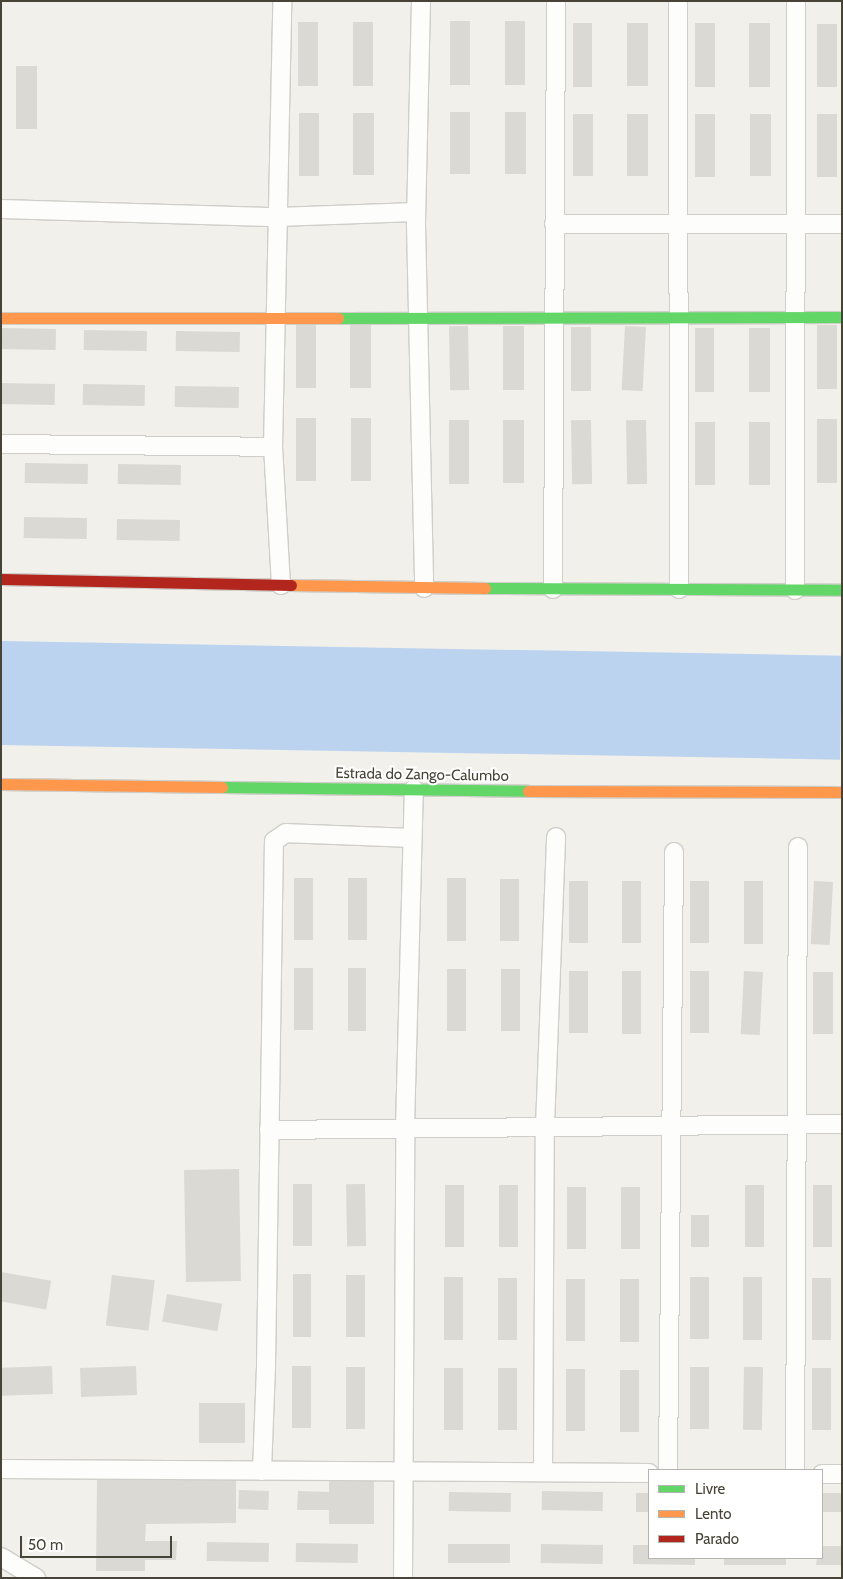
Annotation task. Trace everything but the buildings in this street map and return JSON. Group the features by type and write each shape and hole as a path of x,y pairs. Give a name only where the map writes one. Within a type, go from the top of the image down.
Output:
{"street":[{"path":"281,584 274,447 274,317 282,1"},
{"path":"421,1 416,212 424,588"},
{"path":"553,589 556,1"},
{"path":"678,1 679,589"},
{"path":"795,590 796,1"},
{"path":"1,209 277,217 416,212"},
{"path":"554,224 842,224"},
{"path":"1,318 842,317"},
{"path":"1,444 274,447"},
{"path":"1,579 424,588 842,590"},
{"name":"Estrada do Zango-Calumbo","path":"1,784 842,792"},
{"path":"403,1578 405,1128 410,838 414,789"},
{"path":"262,1471 274,841 286,833 410,838"},
{"path":"543,1472 545,1126 556,837"},
{"path":"795,1469 798,847"},
{"path":"668,1469 674,852"},
{"path":"269,1130 842,1124"},
{"path":"1,1469 648,1472"},
{"path":"823,1474 842,1474"},
{"path":"1,1557 36,1578"}],"water":[{"path":"1,641 842,656 840,760 1,745"}],"traffic: fast":[{"path":"338,318 842,317"},
{"path":"485,588 842,590"},
{"path":"222,787 528,791"}],"traffic: slow":[{"path":"1,318 338,318"},
{"path":"291,585 485,588"},
{"path":"1,784 222,787"},
{"path":"528,791 842,792"}],"traffic: jam":[{"path":"1,579 291,585"}]}
